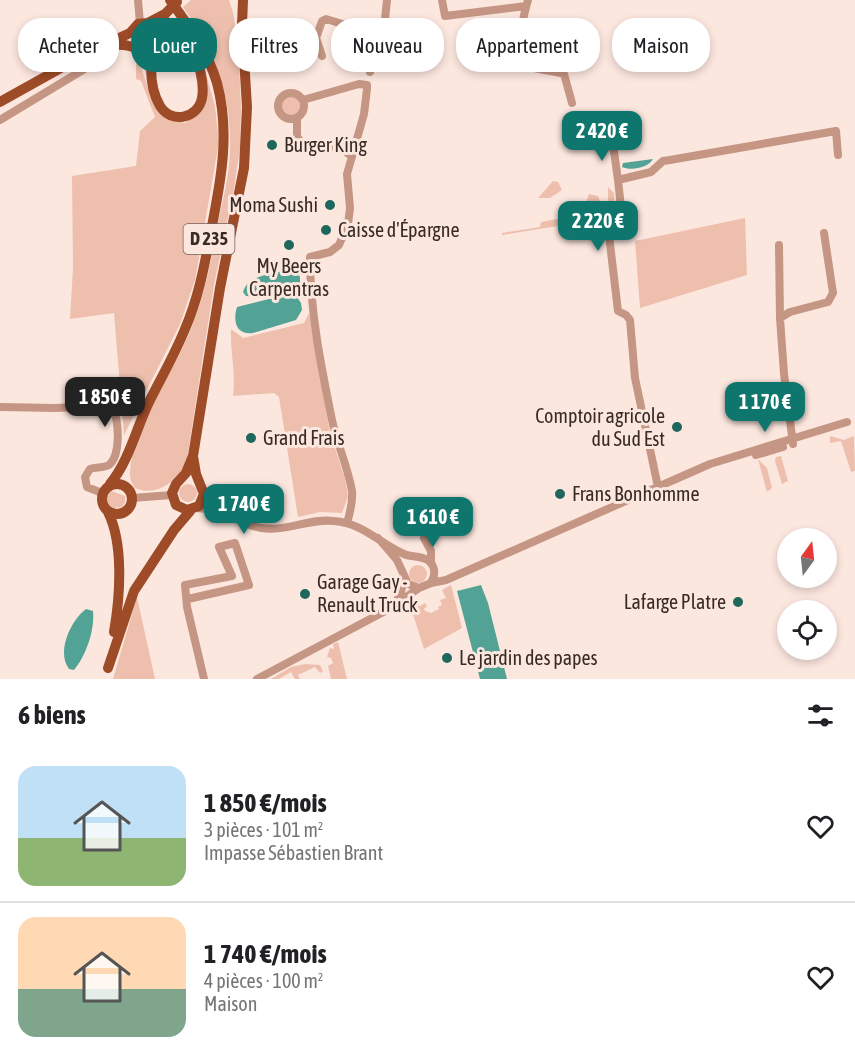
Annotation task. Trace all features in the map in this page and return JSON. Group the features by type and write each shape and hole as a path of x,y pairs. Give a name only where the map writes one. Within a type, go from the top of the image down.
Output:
{"main road":[{"name":"D 235","path":"170,0 182,18"},
{"path":"164,18 178,0"},
{"path":"234,0 240,18"},
{"path":"242,18 243,0"},
{"path":"156,18 166,14"},
{"path":"119,38 130,33 131,40"},
{"path":"0,102 55,72"},
{"path":"150,74 158,102 167,114 178,117 186,116 199,107 202,96 198,72"},
{"name":"D 235","path":"110,484 128,454 136,430 177,346 193,309 203,271 223,167 224,130 216,82 212,72"},
{"path":"194,509 179,508 172,495 193,456 220,288 244,168 247,108 245,72"},
{"name":"D 235","path":"128,454 130,492"},
{"path":"107,674 134,591 174,530 202,502 204,494 193,456"},
{"path":"182,480 191,479 199,483"},
{"path":"107,674 117,610 117,543 125,512 130,507 130,492 120,483 110,484 102,494 102,505 108,512 117,543"},
{"path":"108,512 117,514 125,512"}],"street":[{"path":"138,0 143,18"},
{"path":"385,18 387,0"},
{"path":"442,0 445,16 527,3 521,35 523,59 528,65 564,74 572,103"},
{"path":"322,56 316,38 322,21 331,21"},
{"path":"0,120 79,72"},
{"path":"303,100 359,84 366,85 364,114 347,174 350,208 348,224 339,245 330,252 310,257 310,292 324,378 335,436 352,492 347,523"},
{"path":"290,93 298,95 303,100 304,111 297,118 289,119 281,115 279,102 282,97 290,93"},
{"path":"297,118 297,136 301,142 340,147 352,157"},
{"path":"618,180 651,172 663,161 836,131 838,155"},
{"path":"595,134 609,134 612,137 621,207 608,227 618,311 630,320 635,378 658,487"},
{"path":"780,318 790,312 828,302 831,299 833,293 824,233"},
{"path":"779,245 780,318 792,441"},
{"path":"0,407 106,406 113,409 118,433 113,459 106,466 90,469 85,477 87,487 102,494"},
{"path":"257,679 395,605 430,583 446,580 695,472 836,429 855,416"},
{"path":"130,492 172,495"},
{"path":"204,494 220,512"},
{"path":"194,509 220,512 254,527 272,530 328,520 347,523 365,530 402,554 418,557 439,572 448,574 463,572"},
{"path":"378,538 397,560 411,586 419,588"},
{"path":"395,605 401,592 408,561 418,557 426,542 434,576 430,583"},
{"path":"188,599 249,585 235,543 219,547 232,576 185,585 187,607 204,679"}],"shaded area":[{"path":"191,0 229,0 234,18 229,18 229,72 239,72 240,148 214,285 186,466 171,482 150,491 135,488 130,478 133,454 146,418 184,346 196,317 210,266 229,165 229,122 217,69 217,18 190,18 183,7"},
{"path":"136,72 142,72 150,93 165,118 185,123 197,115 205,72 215,106 219,142 195,280 180,324 124,435 114,313 70,319 73,268 72,176 136,166 140,131 155,117 141,81 136,79"},
{"path":"290,96 297,99 300,106 297,113 290,116 283,113 280,106 283,99"},
{"path":"553,181 558,182 562,190 550,198 538,198"},
{"path":"608,187 614,193 615,207 608,218 502,235 502,233 540,227 541,222 568,217 579,219 608,212"},
{"path":"589,194 598,196 603,209 584,207"},
{"path":"745,218 747,275 640,308 635,241"},
{"path":"309,313 330,433 348,496 342,513 320,512 298,517 279,397 274,393 233,396 231,329 243,338 304,323"},
{"path":"830,436 844,440 854,436 855,471 851,472 841,441 830,443"},
{"path":"781,456 788,481 782,484 775,461 776,457"},
{"path":"758,459 767,468 772,488 767,492"},
{"path":"188,484 194,487 197,493 194,499 188,502 182,499 179,493 182,487"},
{"path":"111,491 125,496 122,507 113,508 108,504 107,498"},
{"path":"418,565 426,570 427,574 422,582 418,583 410,578 409,574 414,566"},
{"path":"451,585 462,628 424,649 411,608 416,606 415,604 420,606 425,603 427,607 424,608 425,611 431,613 439,609 438,607 442,605 440,600 446,598 442,590"},
{"path":"137,597 155,679 113,679"},
{"path":"338,642 347,679 331,679 328,666 333,663 331,658 327,657 330,648 334,649 333,644"},
{"path":"305,664 320,665 323,671 320,673 315,667 298,675 300,679 295,679 291,672 279,679 271,679 291,667"}],"water":[{"path":"653,159 647,165 639,168 622,167 623,163"},
{"path":"289,270 296,271 300,282 289,288 259,296 246,296 243,292 246,286 256,278"},
{"path":"295,294 301,303 302,310 296,320 253,333 242,332 237,326 235,317 237,307"},
{"path":"481,585 488,603 507,679 480,679 457,591"},
{"path":"86,609 93,611 91,634 78,664 74,670 69,669 64,654 67,637 75,621"}],"place":[{"name":"Burger King","path":"272,145"},
{"name":"Moma Sushi","path":"330,205"},
{"name":"Caisse d'Épargne","path":"326,230"},
{"name":"My Beers Carpentras","path":"289,245"},
{"name":"Comptoir agricole du Sud Est","path":"677,427"},
{"name":"Grand Frais","path":"251,438"},
{"name":"Frans Bonhomme","path":"560,494"},
{"name":"Garage Gay - Renault Truck","path":"305,594"},
{"name":"Lafarge Platre","path":"738,602"},
{"name":"Le jardin des papes","path":"447,658"}]}
